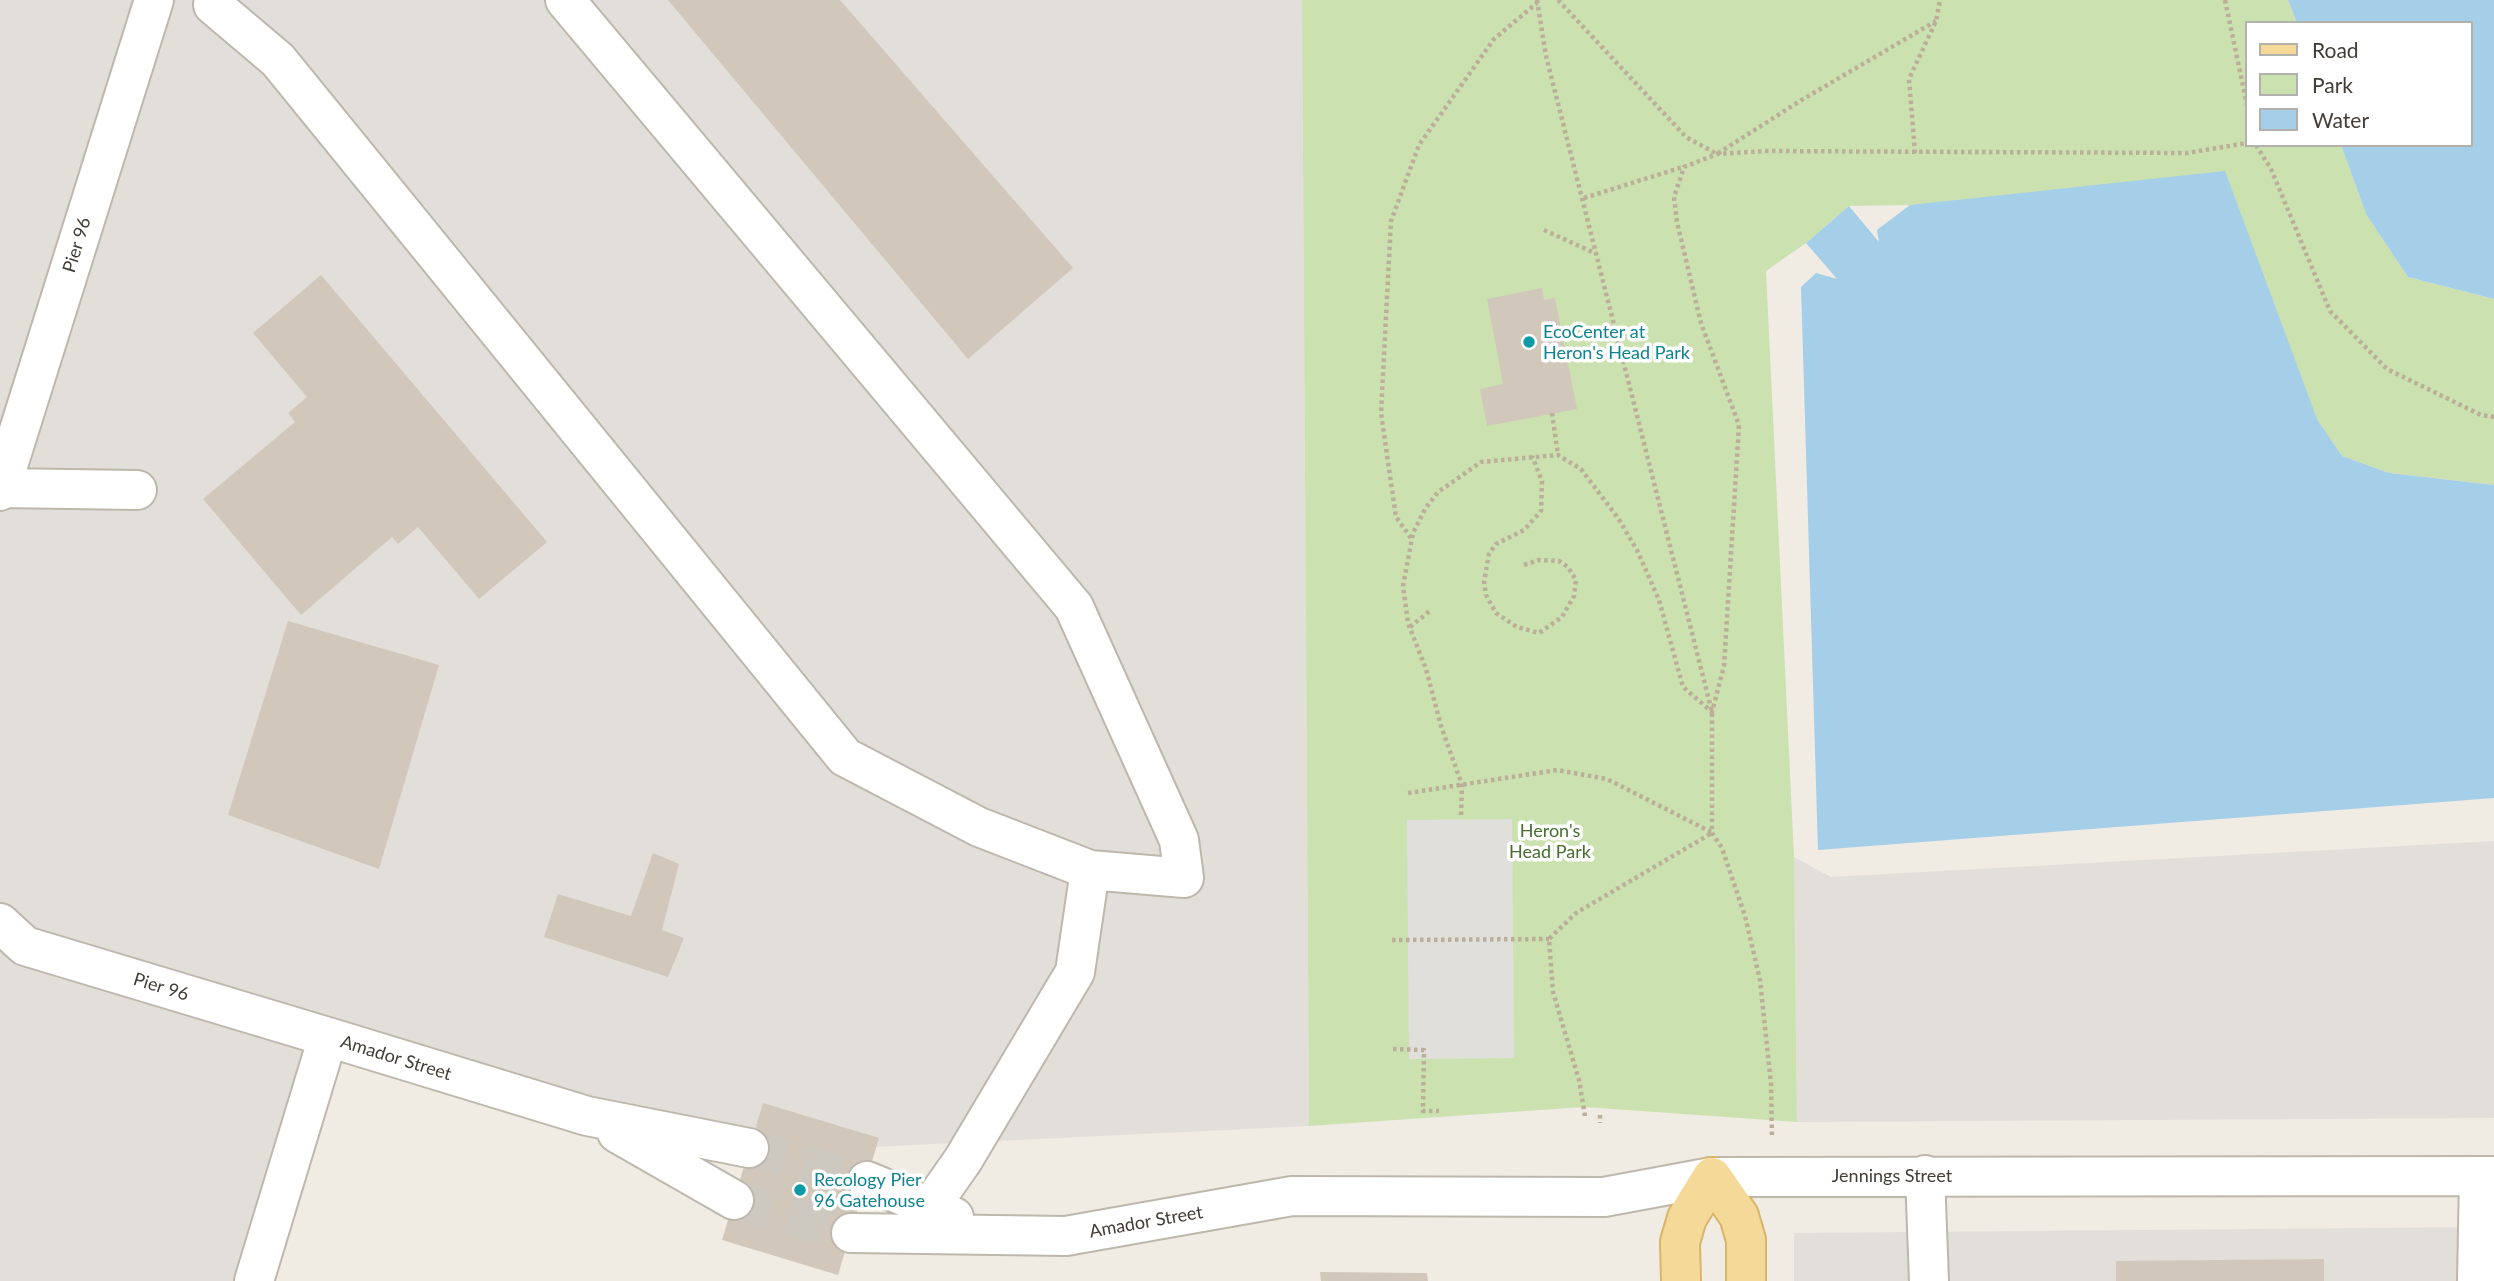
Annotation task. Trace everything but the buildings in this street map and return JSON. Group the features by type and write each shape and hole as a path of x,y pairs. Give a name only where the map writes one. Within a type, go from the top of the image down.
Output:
{"main road":[{"path":"1681,1281 1681,1242 1687,1218 1712,1177 1739,1216 1746,1240 1746,1281"}],"street":[{"name":"Pier 96","path":"0,489 154,0"},
{"path":"213,5 278,60 845,757 978,827 1090,870 1184,878 1179,841 1074,607 565,0"},
{"path":"0,489 137,490"},
{"path":"930,1207 963,1160 1075,972 1090,870"},
{"name":"Pier 96","path":"0,923 25,946 328,1037"},
{"name":"Amador Street","path":"254,1281 328,1037 587,1116 749,1148"},
{"name":"Amador Street","path":"587,1116 734,1200"},
{"path":"1925,1175 1929,1281"},
{"path":"2477,1281 2486,1176"},
{"name":"Jennings Street","path":"1292,1196 1604,1198 1712,1177 2486,1176"},
{"name":"Amador Street","path":"867,1181 998,1235"},
{"name":"Amador Street","path":"851,1233 1066,1236 1292,1196"}],"path":[{"path":"1558,0 1686,137 1717,154 1765,151 2187,153 2246,143"},
{"path":"1914,153 1909,79 1936,21 1940,0"},
{"path":"2225,0 2246,101"},
{"path":"1537,1 1546,56 1712,712 1712,833"},
{"path":"1412,538 1396,516 1381,413 1391,221 1419,145 1494,39 1537,1"},
{"path":"1584,198 1717,154 1800,101 1936,21"},
{"path":"2257,147 2271,169 2330,312 2388,369 2481,415 2494,417"},
{"path":"1684,167 1674,197 1677,222 1701,323 1739,425 1724,666 1712,712"},
{"path":"1544,230 1598,254"},
{"path":"1552,413 1558,455"},
{"path":"1461,816 1462,785 1410,627 1403,586 1412,538 1425,509 1438,492 1464,472 1492,458 1558,455 1581,469 1618,518 1659,600 1683,687 1712,712"},
{"path":"1524,565 1539,560 1559,561 1568,567 1576,580 1574,597 1562,617 1539,633 1517,627 1496,613 1484,582 1489,554 1496,544 1524,530 1541,511 1542,481 1532,456"},
{"path":"1410,627 1431,610"},
{"path":"1408,793 1557,770 1607,779 1712,833 1722,848 1745,916 1760,980 1771,1084 1772,1177"},
{"path":"1392,940 1549,939 1576,913 1712,833"},
{"path":"1549,939 1553,992 1579,1080 1585,1116"},
{"path":"1394,1049 1424,1050 1423,1111 1438,1111"},
{"path":"1600,1115 1600,1123"}],"shaded area":[{"path":"0,0 1302,0 1309,1126 683,1156 328,1037 254,1281 0,1281"},
{"path":"1512,819 1514,1058 1409,1059 1407,820"},
{"path":"2494,841 2494,1118 1797,1122 1794,857 1831,877"},
{"path":"2494,1227 2494,1281 1794,1281 1794,1233"}],"green space":[{"name":"Heron's Head Park","path":"1302,0 2288,0 2296,21 2246,21 2246,147 2342,147 2366,214 2408,277 2494,299 2494,485 2389,473 2342,456 2317,419 1910,205 1849,206 1806,243 1766,271 1794,857 1797,1122 1584,1107 1309,1126"}],"water":[{"path":"2288,0 2494,0 2494,299 2408,277 2366,214 2342,147 2473,147 2473,21 2296,21"},
{"path":"2225,171 2317,419 2342,456 2389,473 2494,485 2494,798 1818,850 1801,287 1816,273 1837,279 1806,243 1849,206 1879,242 1877,230 1910,205"}],"tunnel":[{"path":"749,1148 867,1181"},
{"path":"734,1200 851,1233"}],"place":[{"name":"EcoCenter at Heron's Head Park","path":"1529,342"},
{"name":"Recology Pier 96 Gatehouse","path":"800,1190"}]}
